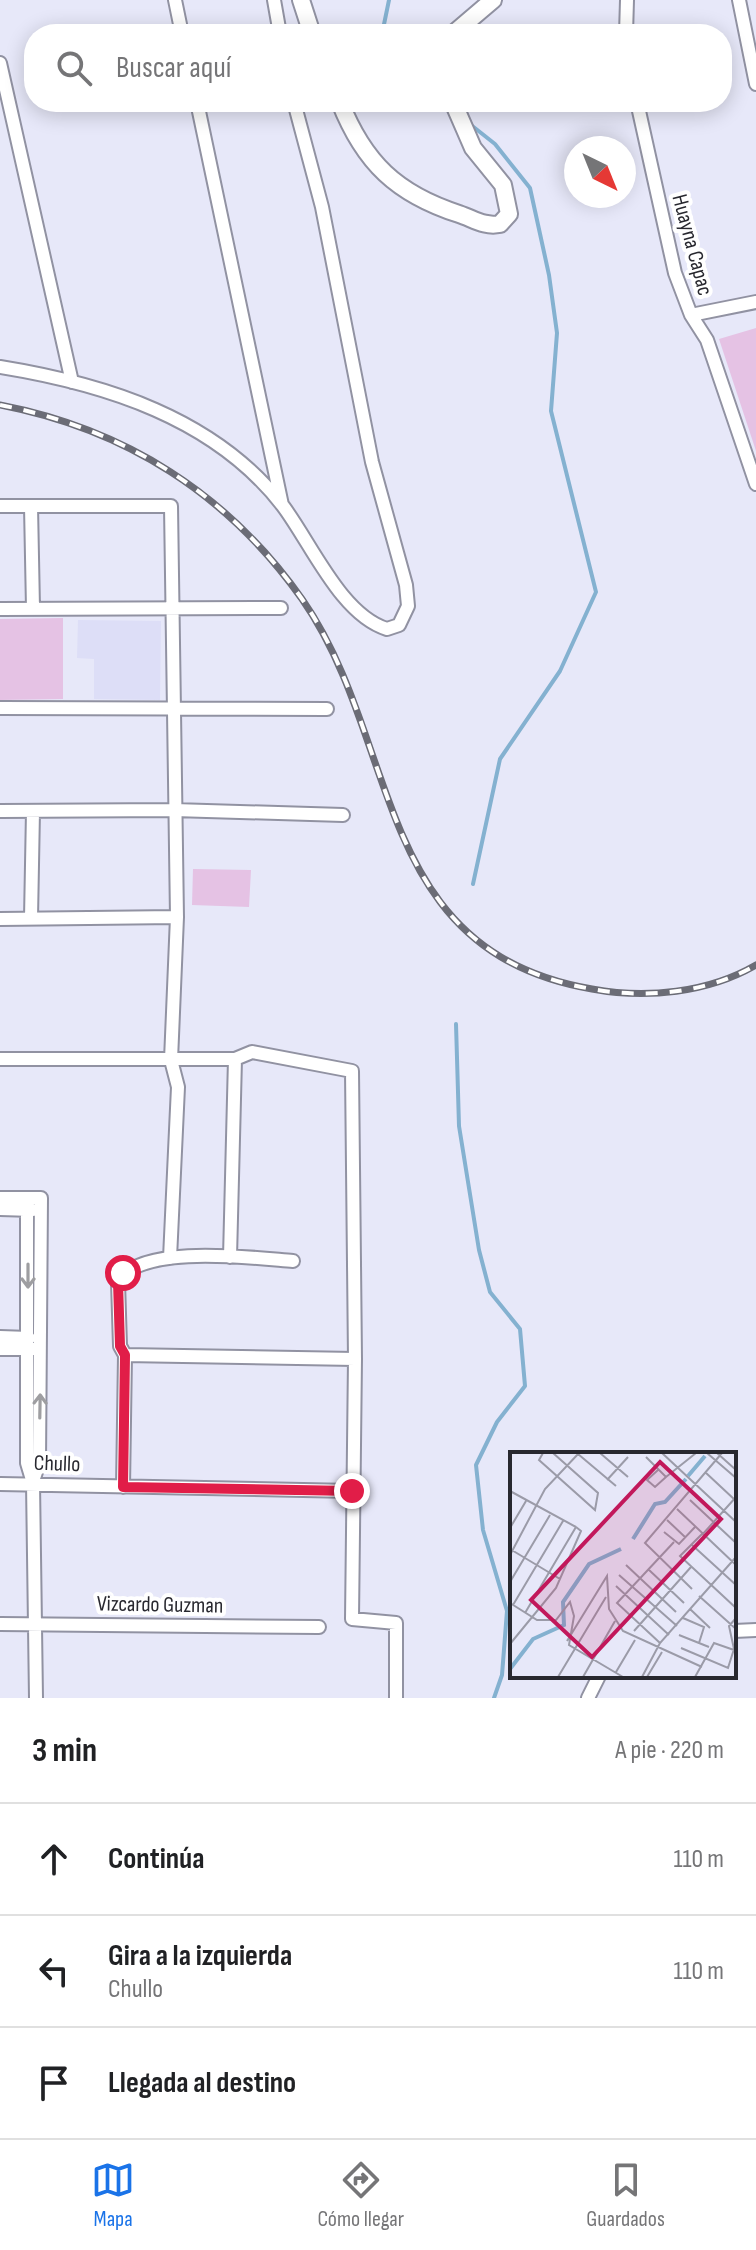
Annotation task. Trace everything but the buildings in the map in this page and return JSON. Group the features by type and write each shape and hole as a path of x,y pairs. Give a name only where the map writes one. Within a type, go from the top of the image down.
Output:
{"street":[{"path":"175,0 180,24"},
{"path":"274,0 278,24"},
{"path":"301,0 309,24"},
{"path":"465,24 493,0"},
{"path":"626,24 627,0"},
{"path":"739,0 756,84"},
{"path":"0,63 72,382"},
{"path":"199,112 282,505"},
{"path":"0,367 72,382 184,422 212,438 282,505 316,558 365,619 387,629 399,625 408,606 406,585 372,462 322,207 297,112"},
{"path":"345,112 372,161 395,184 430,205 488,226 500,224 509,214 503,185 473,148 457,112"},
{"name":"Huayna Capac","path":"639,112 664,228 691,315 707,340 756,484"},
{"path":"691,315 756,302"},
{"path":"0,506 171,506 177,917 171,1060 178,1087 170,1258"},
{"path":"31,506 33,608"},
{"path":"0,609 281,608"},
{"path":"0,708 327,709"},
{"path":"0,811 174,810 343,815"},
{"path":"31,918 33,811"},
{"path":"0,919 177,917"},
{"path":"0,1059 235,1059 252,1052 352,1071 355,1359 352,1619 396,1623 396,1698"},
{"path":"230,1257 235,1059"},
{"path":"0,1198 32,1206"},
{"path":"0,1209 32,1206"},
{"path":"32,1206 32,1345 27,1463 33,1483 36,1698"},
{"path":"123,1487 125,1355 120,1346 118,1282 123,1273 145,1262 170,1258 230,1257 293,1261"},
{"path":"0,1337 32,1345"},
{"path":"0,1349 32,1345"},
{"path":"125,1355 355,1359"},
{"name":"Chullo","path":"0,1484 352,1491"},
{"name":"Vizcardo Guzman","path":"0,1624 319,1627"},
{"path":"736,1631 756,1630"},
{"path":"588,1698 598,1678"}],"shaded area":[{"path":"756,328 756,451 719,339"},
{"path":"63,618 63,699 0,700 0,619"},
{"path":"78,620 161,621 160,700 94,699 94,659 77,658"},
{"path":"193,869 251,870 249,907 192,905"}],"waterway":[{"path":"384,24 389,0"},
{"path":"471,125 495,144 530,188 549,275 557,333 551,411 596,592 560,671 500,759 473,884"},
{"path":"456,1024 459,1126 479,1250 490,1292 520,1329 525,1386 497,1422 476,1465 483,1530 507,1611 502,1675 494,1698"}],"railway":[{"path":"0,405 46,416 131,449 207,498 273,562 302,599 334,655 402,833 429,887 468,932 520,967 592,989 613,992 655,993 697,988 756,965"}],"route":[{"path":"123,1273 118,1282 120,1346 125,1355 123,1487 352,1491"}]}
